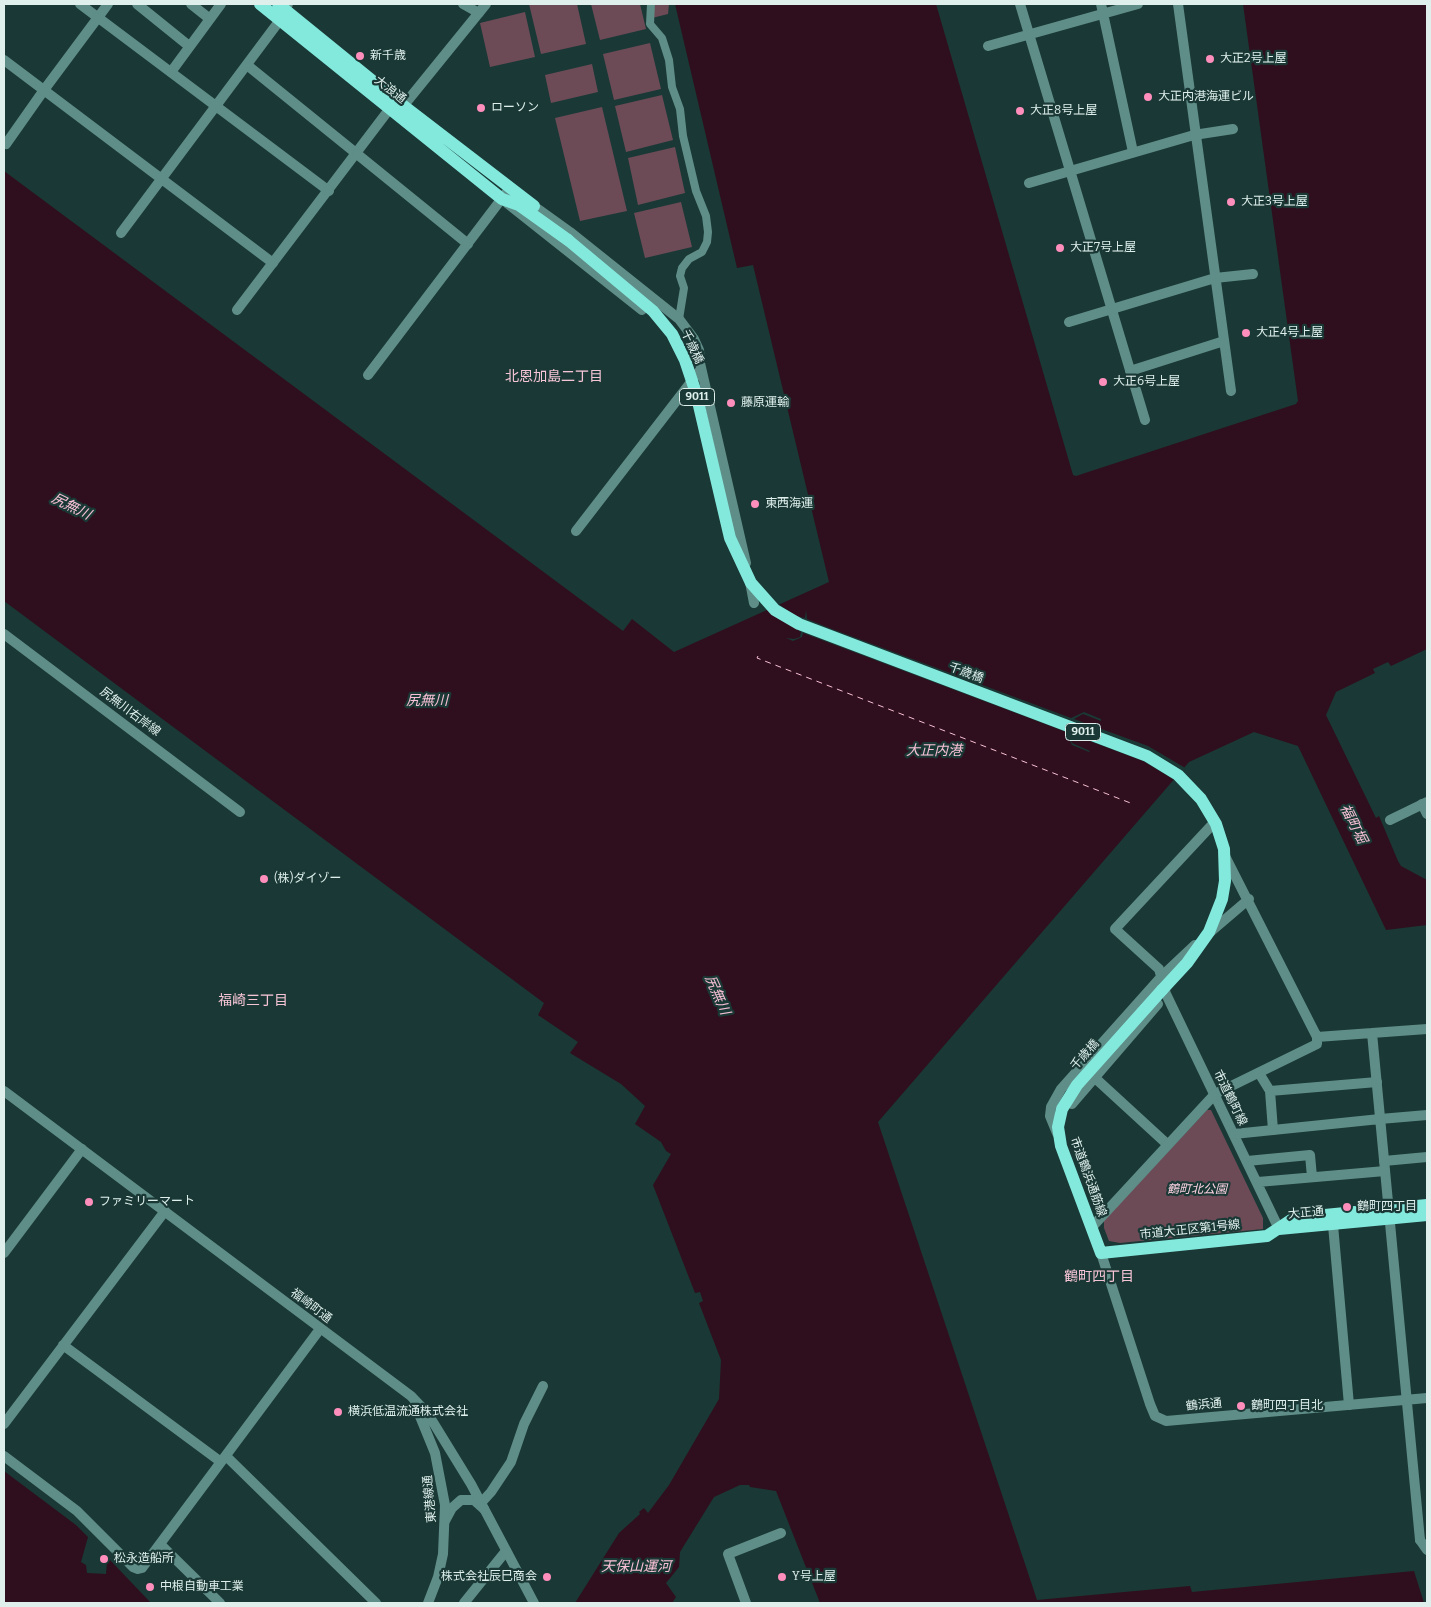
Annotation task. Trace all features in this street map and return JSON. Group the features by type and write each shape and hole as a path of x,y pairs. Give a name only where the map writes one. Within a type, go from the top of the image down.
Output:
{"main road":[{"name":"大浪通","path":"260,4 283,9 502,199 519,205 551,227"},
{"name":"大浪通","path":"397,107 538,209 551,227"},
{"name":"千歳橋","path":"551,227 653,311 672,334 685,360 696,393 730,538 752,584 776,610 799,624 1147,756 1186,782 1209,809 1224,849 1225,881 1219,908 1209,932 1187,963 1077,1084 1067,1106"},
{"name":"市道鶴浜通筋線","path":"1067,1106 1059,1137 1101,1253"},
{"name":"大正通","path":"1279,1229 1332,1225 1427,1205"},
{"name":"大正通","path":"1279,1229 1294,1218 1389,1214 1427,1215"},
{"name":"市道大正区第1号線","path":"1101,1253 1267,1236 1279,1229"}],"street":[{"path":"80,4 329,191"},
{"path":"4,143 6,144 108,4"},
{"path":"137,4 189,46"},
{"path":"191,4 210,19"},
{"path":"171,72 221,4"},
{"path":"463,4 479,13"},
{"path":"238,310 357,154 486,4"},
{"path":"651,4 650,24 662,38 670,60 672,87 681,115 683,136 696,191 706,216 708,232 707,242 702,252 689,259 682,268 680,276 684,288 679,319"},
{"path":"1020,4 1145,420"},
{"path":"988,46 1028,35 1102,9 1138,4"},
{"path":"1178,4 1194,135 1231,391"},
{"path":"121,233 248,65 283,9"},
{"path":"1102,9 1133,152"},
{"path":"4,60 273,263"},
{"path":"248,65 468,244"},
{"path":"1029,183 1194,135 1233,129"},
{"path":"368,375 510,188"},
{"path":"502,199 663,326 701,366"},
{"path":"538,209 570,232 679,319 688,330 699,350 754,603"},
{"path":"1068,322 1215,278 1253,274"},
{"path":"663,326 679,319"},
{"path":"1130,371 1224,341"},
{"path":"576,531 701,366"},
{"name":"尻無川右岸線","path":"4,634 240,812"},
{"path":"1390,820 1425,803 1427,814"},
{"name":"市道鶴町線","path":"1249,899 1211,826 1115,929 1159,968 1166,994 1248,1161 1279,1229"},
{"path":"1059,1137 1050,1116 1052,1107 1061,1089 1161,977 1249,899 1317,1036 1317,1044 1215,1094 1092,1226"},
{"path":"1067,1106 1166,994"},
{"path":"1317,1036 1427,1029"},
{"path":"1372,1033 1420,1540 1427,1550"},
{"path":"1259,1073 1270,1091 1273,1130"},
{"path":"1094,1076 1168,1144"},
{"path":"1270,1091 1377,1082"},
{"name":"福崎町通","path":"4,1091 411,1396 428,1414 484,1507 534,1603"},
{"path":"1234,1134 1427,1115"},
{"path":"4,1253 82,1149"},
{"path":"1248,1161 1310,1155 1312,1177"},
{"path":"1258,1182 1312,1177 1427,1157"},
{"path":"4,1424 164,1211"},
{"path":"1332,1225 1349,1405"},
{"name":"鶴浜通","path":"1101,1253 1155,1416 1166,1421 1427,1398"},
{"path":"4,1456 77,1511 133,1566 138,1569 142,1568 320,1328"},
{"path":"64,1344 224,1459 376,1603"},
{"path":"445,1521 452,1508 461,1500 474,1500 484,1507 491,1492 511,1462 524,1424 543,1386"},
{"name":"東港線通","path":"411,1396 438,1460 443,1486 445,1521 441,1561 429,1603"},
{"path":"746,1603 728,1554 781,1533"},
{"path":"160,1544 220,1603"},
{"path":"464,1603 506,1550"}],"green space":[{"path":"529,4 577,4 586,44 541,54"},
{"path":"591,4 640,4 646,29 600,40"},
{"path":"655,4 669,4 668,14 652,18"},
{"path":"525,12 535,57 490,67 480,23"},
{"path":"650,43 661,89 614,100 603,54"},
{"path":"592,64 598,92 551,103 545,75"},
{"path":"662,95 673,140 626,152 615,106"},
{"path":"602,107 627,211 580,221 555,118"},
{"path":"675,147 685,193 638,205 628,158"},
{"path":"681,202 692,247 645,258 634,213"},
{"name":"鶴町北公園","path":"1207,1110 1211,1110 1263,1218 1263,1229 1120,1243 1109,1241 1104,1228 1104,1220"}],"water":[{"path":"675,4 936,4 1073,475 1076,476 1296,404 1298,401 1243,4 1427,4 1427,649 1391,666 1388,662 1373,669 1375,673 1336,692 1326,715 1376,818 1379,816 1401,866 1427,880 1427,925 1386,930 1298,746 1254,732 1189,762 878,1122 1037,1600 1190,1586 1192,1592 1414,1571 1424,1603 820,1603 776,1491 740,1485 714,1497 680,1552 679,1567 666,1583 676,1597 672,1603 575,1603 619,1533 644,1508 648,1513 669,1485 719,1399 721,1360 699,1303 703,1301 700,1292 695,1293 653,1185 671,1154 666,1151 661,1142 635,1124 645,1106 621,1084 570,1053 578,1042 538,1015 544,1003 4,601 4,171 623,631 632,619 674,652 829,582 753,265 737,268"},
{"path":"4,1471 76,1525 88,1537 81,1562 86,1565 87,1573 106,1574 107,1562 110,1560 151,1603 4,1603"}],"pier":[{"path":"777,603 796,616 805,618 806,610 807,619 1071,718 1084,712 1101,719 1101,721 1083,714 1074,719 1148,746 1187,769 1176,781 1143,761 1068,733 1072,743 1089,752 1072,745 1066,732 803,633 802,637 793,641 786,638 794,639 800,637 801,632 767,608"}],"ferry route":[{"path":"758,656 757,658 1133,804"}],"place":[{"name":"新千歳","path":"360,56"},
{"name":"大正2号上屋","path":"1210,59"},
{"name":"大正内港海運ビル","path":"1148,97"},
{"name":"ローソン","path":"481,108"},
{"name":"大正8号上屋","path":"1020,111"},
{"name":"大正3号上屋","path":"1231,202"},
{"name":"大正7号上屋","path":"1060,248"},
{"name":"大正4号上屋","path":"1246,333"},
{"name":"大正6号上屋","path":"1103,382"},
{"name":"藤原運輸","path":"731,403"},
{"name":"東西海運","path":"755,504"},
{"name":"(株)ダイゾー","path":"264,879"},
{"name":"ファミリーマート","path":"89,1202"},
{"name":"鶴町四丁目","path":"1347,1207"},
{"name":"鶴町四丁目北","path":"1241,1406"},
{"name":"横浜低温流通株式会社","path":"338,1412"},
{"name":"松永造船所","path":"104,1559"},
{"name":"株式会社辰巳商会","path":"547,1577"},
{"name":"Y号上屋","path":"782,1577"},
{"name":"中根自動車工業","path":"150,1587"}],"district":[{"name":"北恩加島二丁目","path":"554,377"},
{"name":"福崎三丁目","path":"253,1001"},
{"name":"鶴町四丁目","path":"1099,1277"}],"water label":[{"name":"尻無川","path":"71,507"},
{"name":"尻無川","path":"427,701"},
{"name":"大正内港","path":"934,751"},
{"name":"福町堀","path":"1353,824"},
{"name":"尻無川","path":"717,995"},
{"name":"天保山運河","path":"636,1567"}]}
